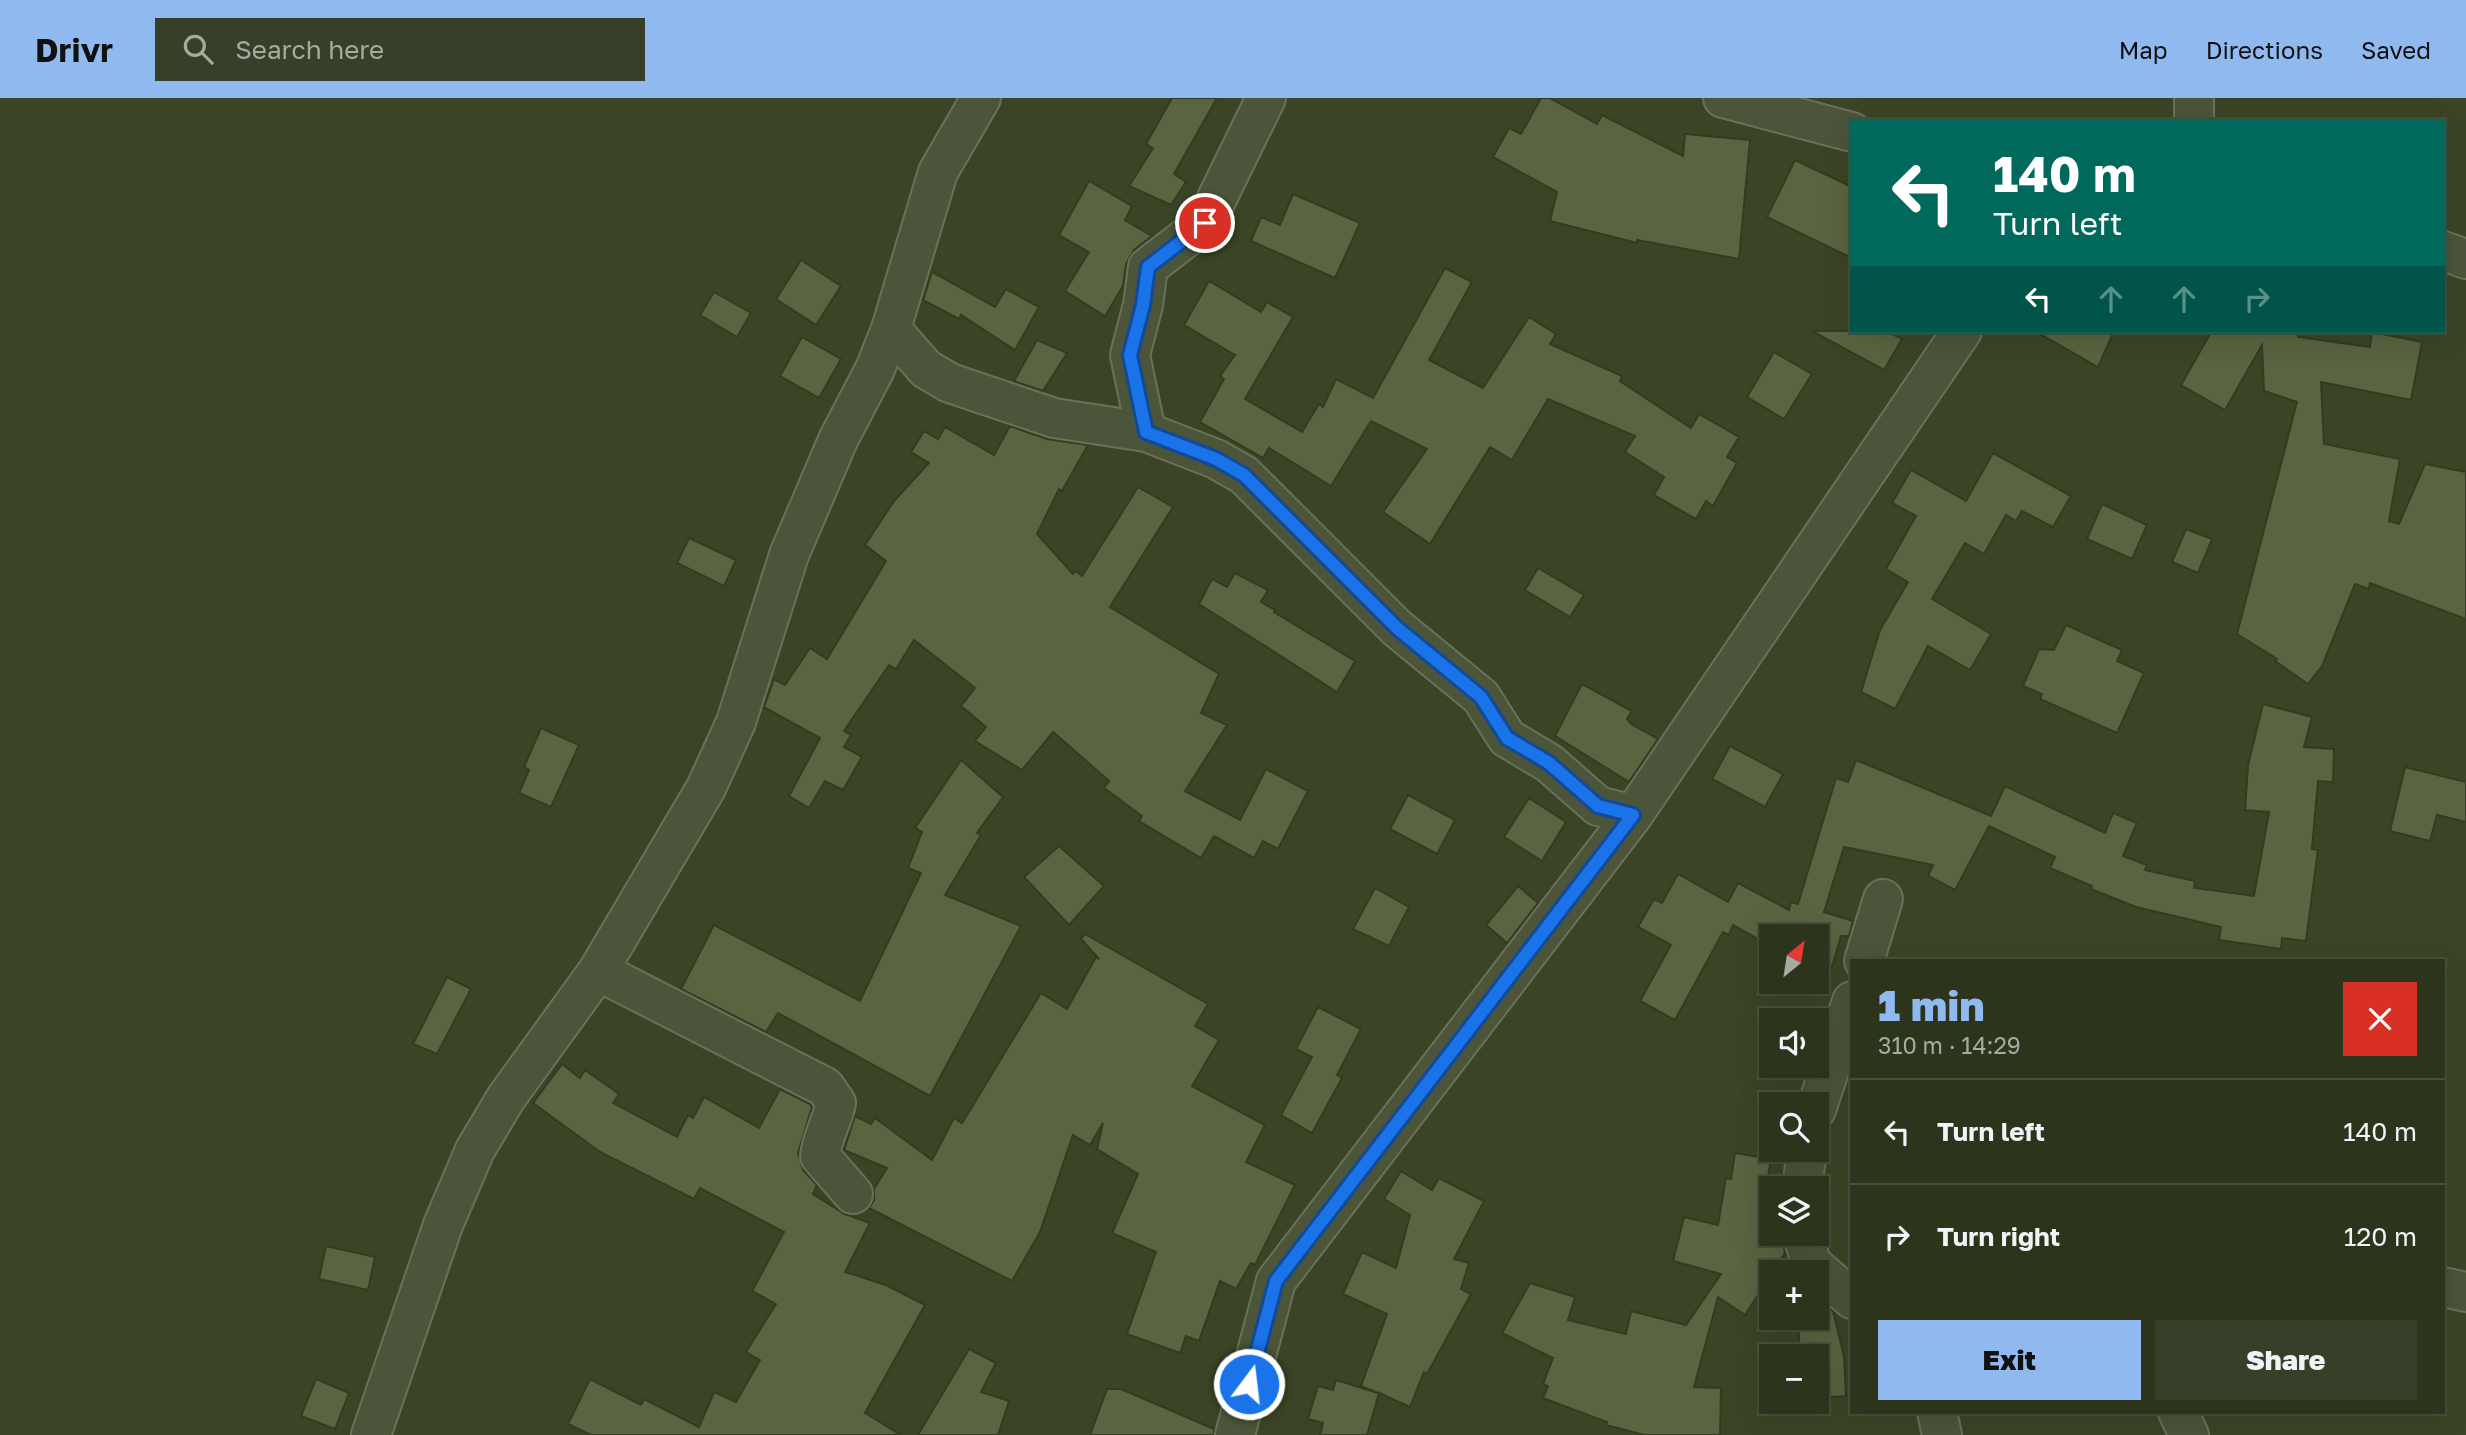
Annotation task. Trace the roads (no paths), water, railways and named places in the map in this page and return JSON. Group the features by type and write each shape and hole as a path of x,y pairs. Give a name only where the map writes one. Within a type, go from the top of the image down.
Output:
{"street":[{"path":"371,1435 443,1225 475,1150 506,1098 598,971 706,788 736,722 789,555 838,439 875,369 891,329 938,172 981,98"},
{"path":"1146,432 1130,355 1143,305 1148,267 1205,223 1266,98"},
{"path":"1723,98 1850,131"},
{"path":"2194,98 2194,119"},
{"path":"2445,252 2466,259"},
{"path":"891,329 926,369 950,383 1054,418 1146,432 1216,459 1244,475 1397,628 1481,697 1507,738 1549,763 1598,806 1633,815"},
{"path":"1236,1435 1276,1281 1633,815 1961,333"},
{"path":"1865,959 1883,899"},
{"path":"598,971 825,1087 836,1104 832,1124 821,1141 820,1156 853,1194"},
{"path":"1822,1092 1850,1007"},
{"path":"1806,1246 1812,1264 1850,1296"},
{"path":"2445,1287 2466,1292"},
{"path":"1937,1414 1942,1435"},
{"path":"2179,1414 2189,1435"}]}
